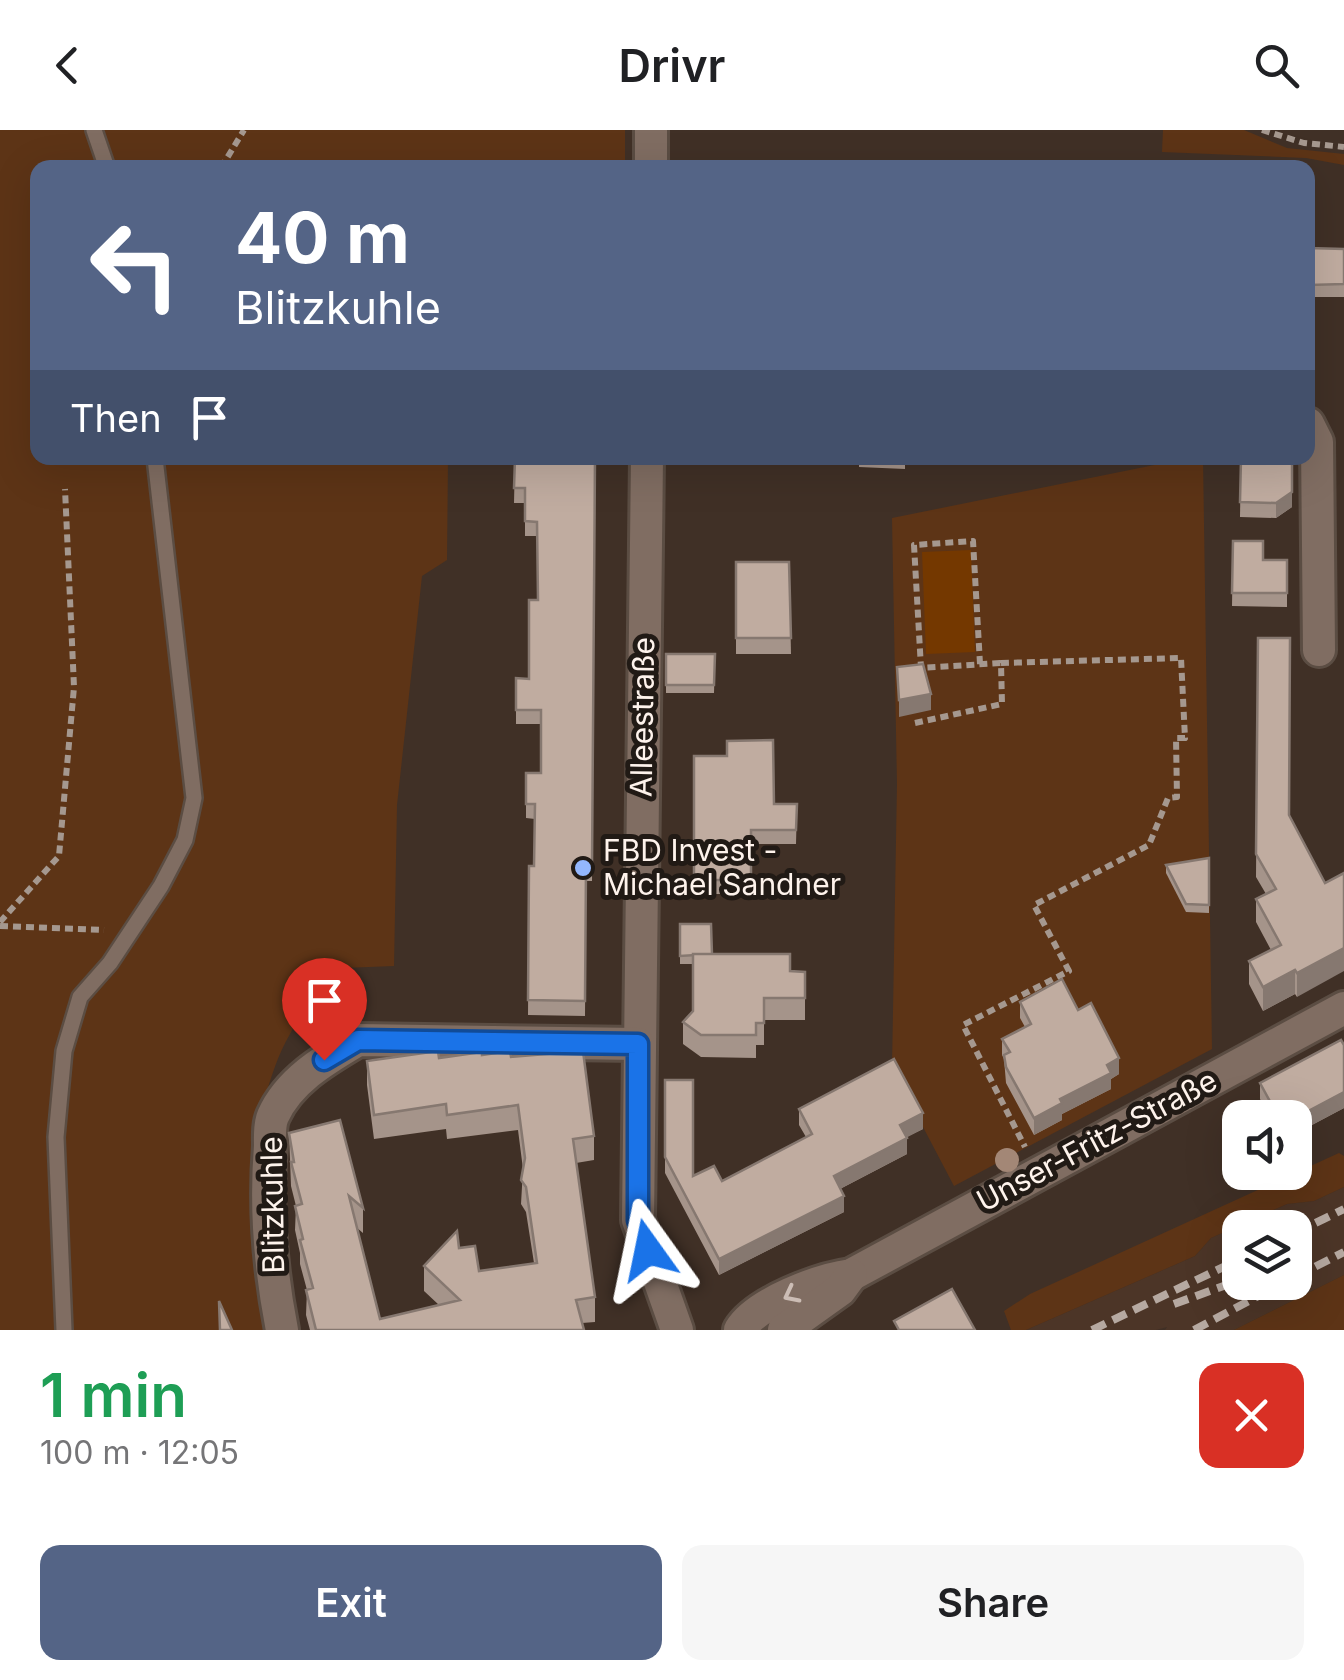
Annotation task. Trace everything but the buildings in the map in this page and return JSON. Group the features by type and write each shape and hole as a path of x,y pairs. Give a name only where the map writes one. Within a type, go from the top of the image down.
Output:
{"street":[{"path":"650,160 651,130"},
{"path":"1315,437 1319,650"},
{"name":"Alleestraße","path":"646,465 638,1220 677,1330"},
{"name":"Unser-Fritz-Straße","path":"740,1330 746,1319 803,1288 830,1277 851,1275 1344,1008"},
{"name":"Blitzkuhle","path":"282,1330 274,1290 266,1197 272,1118 292,1088 324,1060 358,1040 638,1044"},
{"name":"Unser-Fritz-Straße","path":"784,1330 840,1290 851,1275"}],"lane":[{"path":"94,130 104,160"},
{"path":"64,1330 56,1137 64,1051 80,996 110,963 161,886 185,840 194,798 156,465"}],"path":[{"path":"226,160 244,130"},
{"path":"1262,130 1304,143 1344,147"},
{"path":"0,924 60,856 74,687 65,489"},
{"path":"980,664 973,541 914,544 922,668 1181,658 1185,738 1176,738 1177,797 1168,798 1149,845 1034,905 1069,971 963,1025 1021,1140"},
{"path":"915,723 1002,704 1000,663"},
{"path":"0,924 131,930"}],"shaded area":[{"path":"0,130 625,130 625,160 30,160 30,465 448,465 447,560 422,576 397,805 394,966 318,969 310,997 286,1042 264,1100 267,1330 0,1330"},
{"path":"1163,130 1244,130 1287,148 1344,154 1344,165 1306,158 1162,152"},
{"path":"1154,465 1203,465 1212,1049 954,1186 892,1068 897,784 892,518"},
{"path":"971,550 975,652 926,654 922,552"},
{"path":"1339,1153 1344,1156 1344,1187 1314,1201 1274,1210 1222,1210 1222,1233 1211,1238 1195,1256 1026,1330 1011,1330 1004,1311 1030,1294 1258,1190 1312,1190 1312,1165"},
{"path":"1344,1187 1344,1275 1312,1291 1312,1210 1274,1210 1314,1201"},
{"path":"1222,1233 1222,1300 1294,1300 1234,1330 1026,1330 1195,1256 1211,1238"},
{"path":"1344,1275 1344,1330 1234,1330 1294,1300 1312,1300 1312,1291"}],"railway":[{"path":"1312,1225 1344,1209"},
{"path":"1312,1268 1344,1252"},
{"path":"1092,1330 1222,1268"},
{"path":"1174,1304 1222,1287"},
{"path":"1194,1330 1251,1300"}],"place":[{"name":"FBD Invest - Michael Sandner","path":"583,868"}],"route":[{"path":"324,1060 358,1040 638,1044 638,1220 648,1250"}]}
